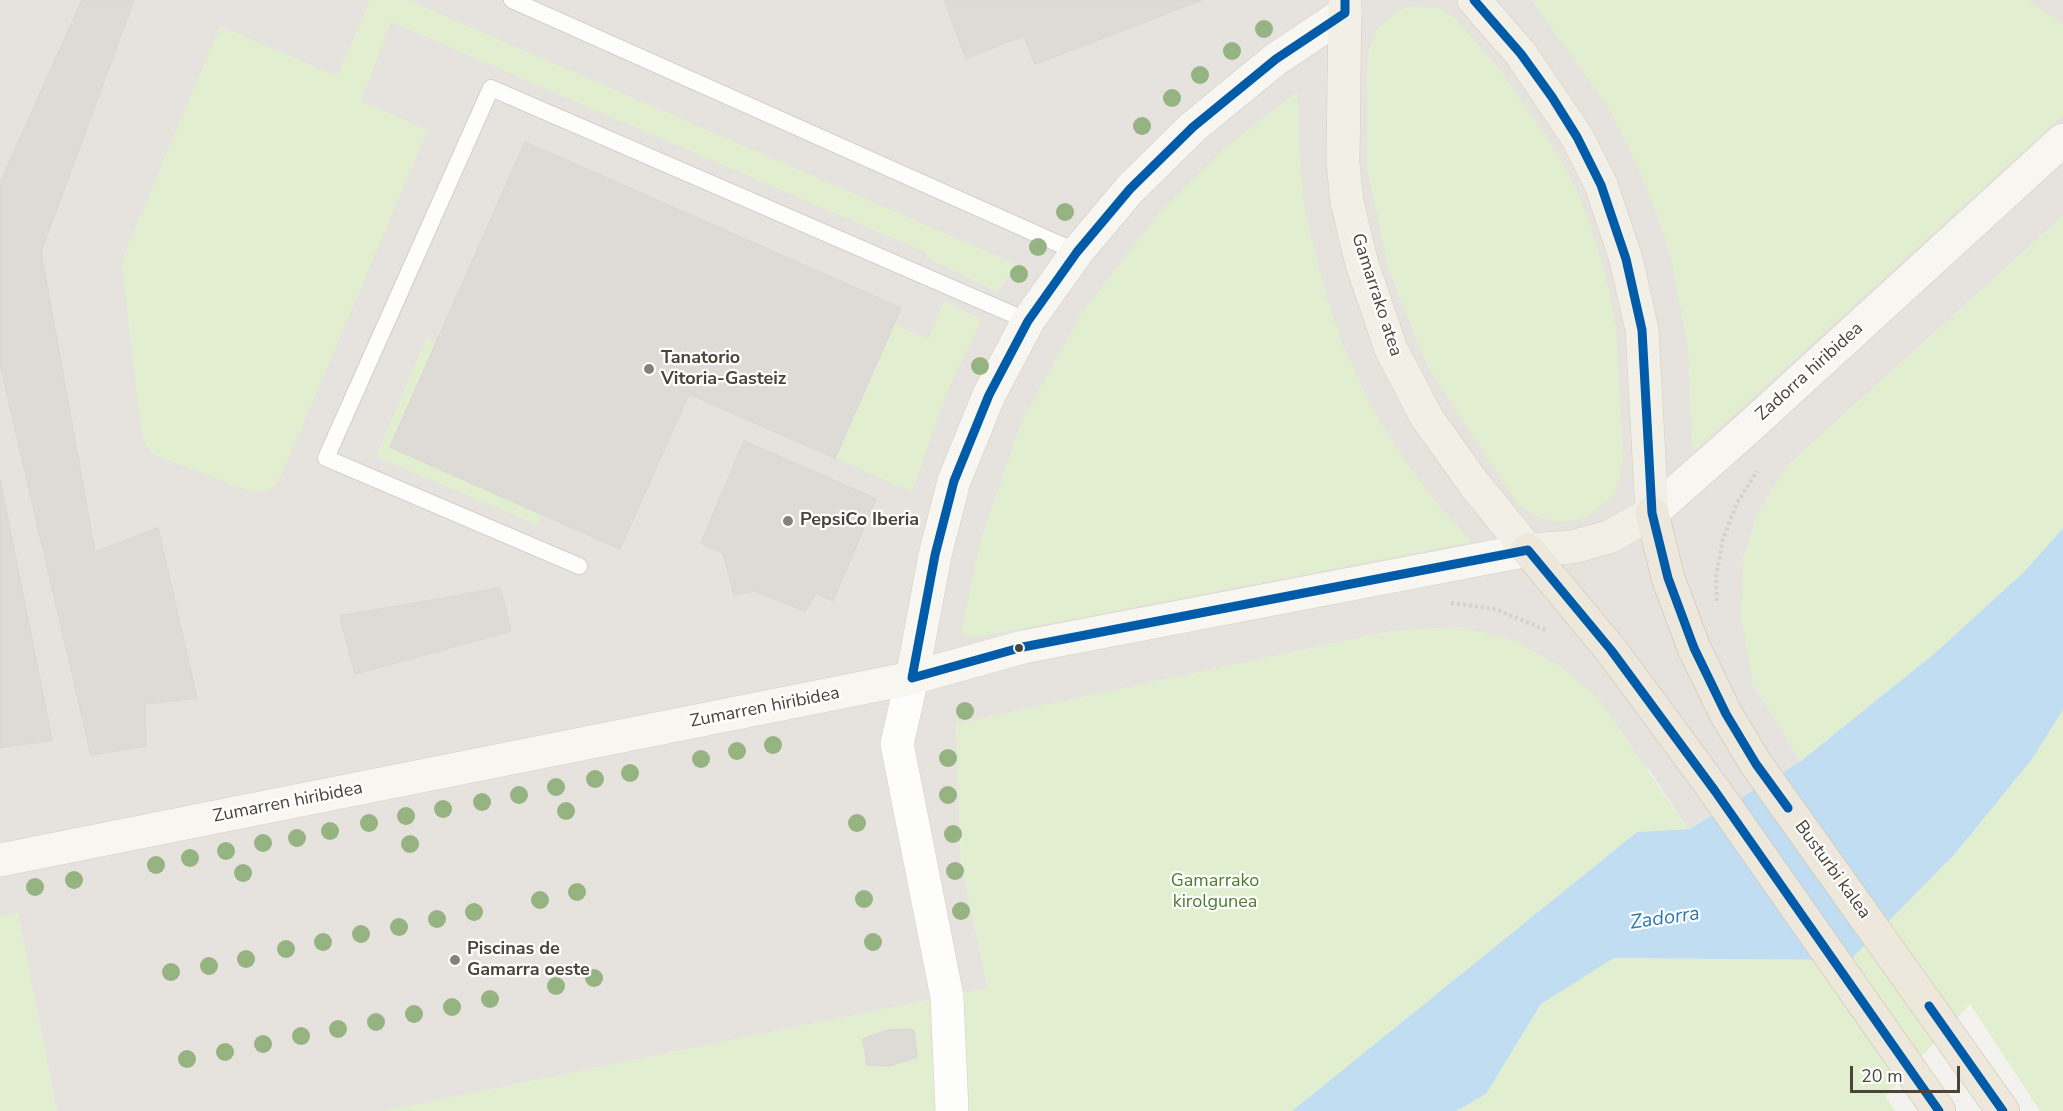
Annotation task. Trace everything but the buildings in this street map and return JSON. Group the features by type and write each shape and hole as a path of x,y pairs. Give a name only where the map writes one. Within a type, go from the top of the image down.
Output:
{"highway":[{"name":"Busturbi kalea","path":"1652,513 1668,578 1694,648 1726,714 1756,764 2003,1111"},
{"path":"1528,550 1611,650 1715,791 1939,1111"}],"main road":[{"path":"1474,0 1521,54 1552,97 1577,137 1601,185 1626,259 1642,330 1652,513"},
{"name":"Gamarrako atea","path":"1353,4 1343,163 1347,202 1365,275 1391,349 1427,418 1528,550"},
{"name":"Zadorra hiribidea","path":"1528,550 1572,547 1609,537 1652,513"}],"street":[{"path":"952,1111 947,998 897,744 935,555 954,481 988,395 1028,321 1077,252 1130,189 1193,127 1276,59 1353,4"},
{"name":"Zadorra hiribidea","path":"1652,513 1755,422 2063,140"},
{"name":"Zumarren hiribidea","path":"0,860 912,678 1023,647 1528,550"}],"lane":[{"path":"512,0 1077,252"},
{"path":"579,566 326,458 492,88 1028,321"}],"shaded area":[{"path":"0,0 2063,0 2063,216 1787,466 1757,515 1743,560 1753,684 1801,761 1688,829 1650,771 1460,627 1392,631 956,724 961,863 988,988 384,1111 57,1111 18,914 0,917"},
{"name":"Piscinas de Gamarra oeste","path":"857,744 861,832 891,1006 384,1111 57,1111 13,885"}],"green space":[{"path":"370,0 408,0 1016,264 998,292 926,258 927,253 391,22 361,101 428,130 284,469 275,485 263,493 246,490 152,454 142,438 122,268 123,257 220,26 337,76"},
{"path":"1531,0 2027,0 2063,24 2063,115 1692,453 1688,350 1671,258 1658,218 1638,168 1609,108"},
{"path":"1410,6 1440,8 1456,19 1502,72 1557,153 1577,191 1592,230 1606,277 1616,326 1623,455 1619,481 1612,497 1588,516 1567,522 1553,521 1540,518 1519,506 1427,366 1388,268 1367,167 1369,49 1376,30 1396,12"},
{"path":"1298,91 1299,148 1305,211 1325,291 1343,345 1373,410 1399,451 1429,494 1472,542 978,637 961,634 980,542 1021,422 1083,311 1160,211 1223,149"},
{"path":"2063,216 2063,528 2024,572 1935,653 1801,761 1753,684 1741,618 1743,560 1757,515 1787,466"},
{"path":"944,301 982,319 948,390 912,492 835,458 894,324 928,339"},
{"path":"426,338 436,344 390,447 543,514 538,525 376,457"},
{"name":"Gamarrako kirolgunea","path":"1460,627 1513,640 1560,666 1599,699 1688,829 1637,832 1292,1111 384,1111 988,988 961,863 956,724 1392,631"},
{"path":"2063,710 2063,1111 2040,1111 1970,1004 1885,1096 1895,1111 1456,1111 1486,1094 1541,1004 1614,958 1850,960 1954,855 2032,759"},
{"path":"18,913 57,1111 0,1111 0,917"}],"water":[{"name":"Zadorra","path":"2063,528 2063,710 2032,759 1954,855 1850,960 1614,958 1541,1004 1486,1094 1456,1111 1292,1111 1637,832 1689,829 1801,761 1935,653 2024,572"}],"transit line":[{"path":"1345,0 1345,13 1276,59 1193,127 1130,189 1077,252 1028,321 989,395 954,481 935,555 912,678 1023,647 1528,550 1611,650 1715,791 1939,1111"},
{"path":"1474,0 1521,54 1552,97 1577,137 1601,185 1626,259 1642,330 1652,513 1668,578 1694,648 1726,714 1756,764 1788,808"},
{"path":"1929,1006 2003,1111"}],"place":[{"name":"Tanatorio Vitoria-Gasteiz","path":"649,369"},
{"name":"PepsiCo Iberia","path":"788,521"},
{"name":"Piscinas de Gamarra oeste","path":"455,960"}]}
